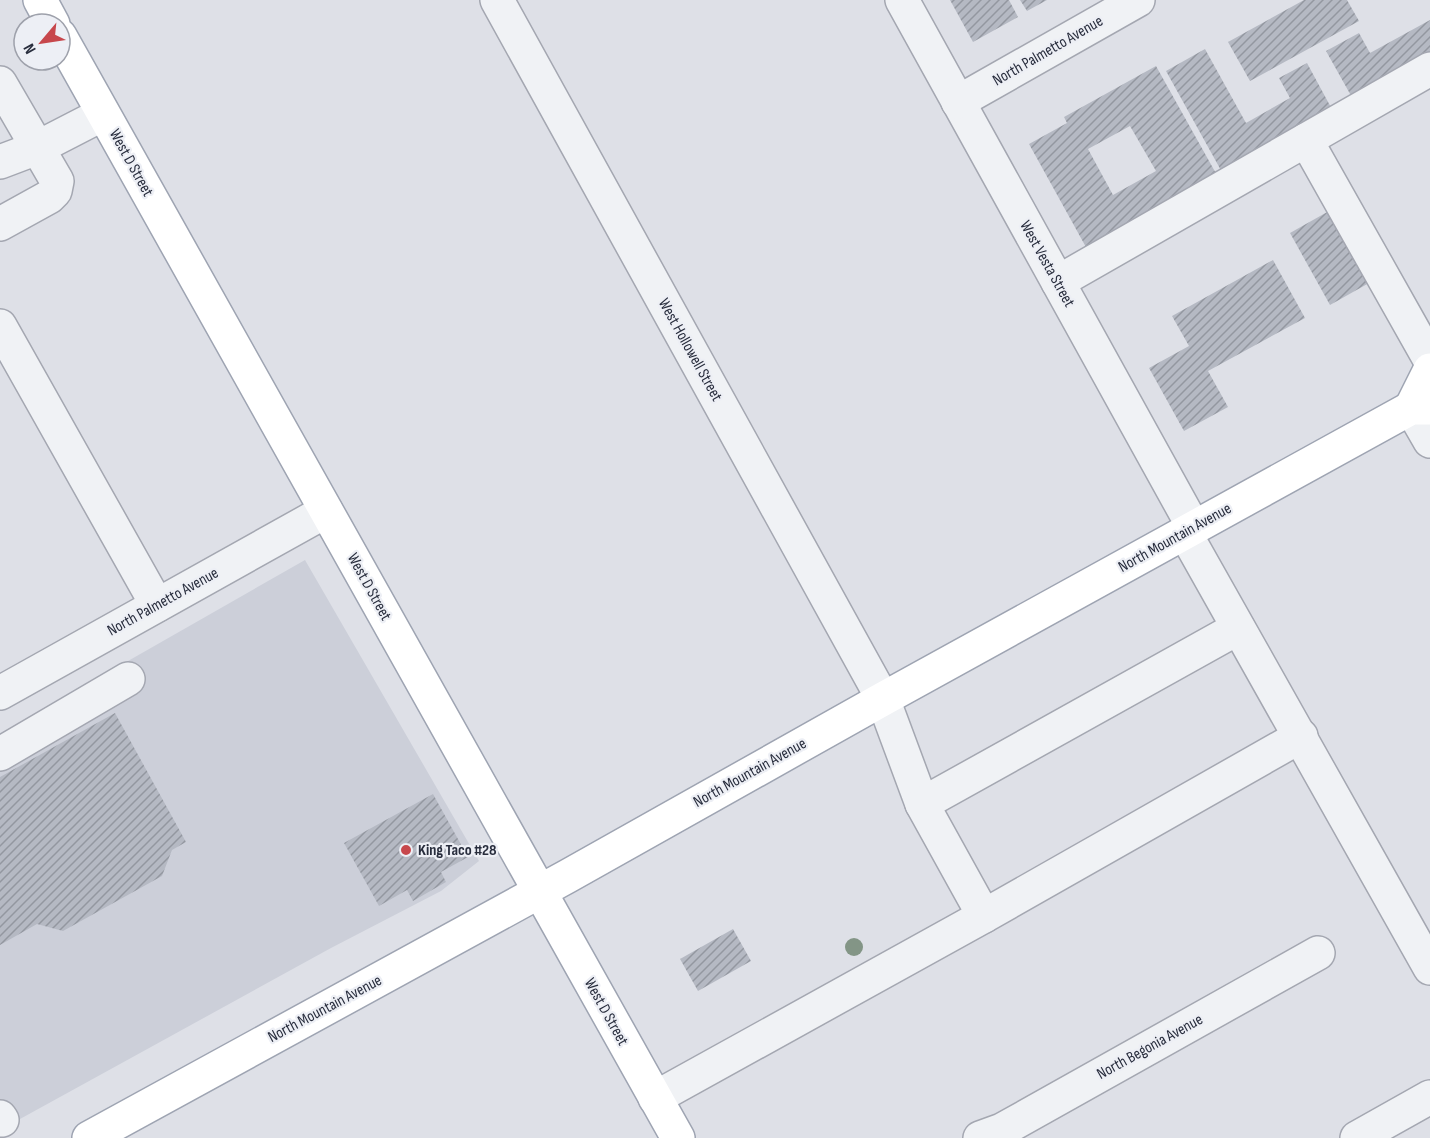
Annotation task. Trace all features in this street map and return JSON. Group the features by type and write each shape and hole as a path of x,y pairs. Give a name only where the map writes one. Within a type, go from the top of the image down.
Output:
{"main road":[{"name":"West D Street","path":"72,57 678,1138"},
{"path":"1421,408 1430,370"},
{"name":"North Mountain Avenue","path":"89,1138 1189,530 1421,408"}],"street":[{"name":"West Hollowell Street","path":"497,0 883,699 922,804 984,916"},
{"name":"West Vesta Street","path":"902,0 1058,282 1238,628 1430,968"},
{"name":"North Palmetto Avenue","path":"958,102 1101,9 1138,0"},
{"path":"1058,282 1430,69"},
{"path":"0,83 57,181 55,191 49,197 0,224"},
{"path":"0,162 37,148 104,114"},
{"path":"1306,140 1430,360"},
{"path":"0,326 157,605"},
{"path":"1421,408 1430,441"},
{"name":"North Palmetto Avenue","path":"0,693 326,511"},
{"path":"922,804 1238,628"},
{"path":"0,754 128,679"},
{"path":"655,1098 984,916 1301,736"},
{"name":"North Begonia Avenue","path":"980,1138 1002,1130 1318,953"},
{"path":"1357,1138 1430,1097"}],"shaded area":[{"path":"305,560 479,861 441,891 331,948 0,1130 0,734"}],"building":[{"path":"950,0 1009,0 1018,17 973,42"},
{"path":"1020,0 1047,0 1027,11"},
{"path":"1304,0 1347,0 1359,21 1250,81 1228,42"},
{"path":"1430,20 1430,58 1354,101 1326,51 1359,33 1370,53"},
{"path":"1205,49 1246,123 1290,98 1279,78 1307,63 1334,113 1223,174 1166,71"},
{"path":"1156,66 1218,177 1087,249 1029,144 1067,123 1064,117","holes":["1130,126 1156,171 1113,195 1088,149"]},
{"path":"1329,211 1369,283 1330,305 1290,233"},
{"path":"1273,260 1305,318 1208,371 1228,407 1184,431 1149,368 1189,346 1172,316"},
{"path":"115,713 186,842 172,850 162,876 63,931 37,924 0,945 0,777"},
{"name":"King Taco #28","path":"433,794 468,857 441,872 446,882 413,901 407,890 379,906 344,843"},
{"path":"733,929 751,961 698,991 680,959"}],"place":[{"name":"King Taco #28","path":"406,850"}]}
